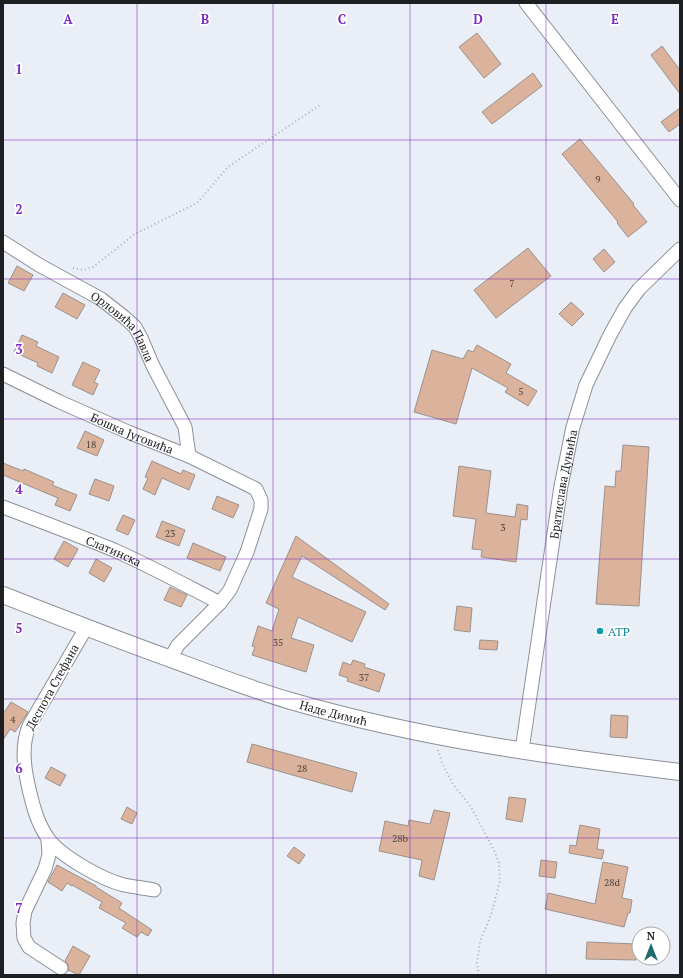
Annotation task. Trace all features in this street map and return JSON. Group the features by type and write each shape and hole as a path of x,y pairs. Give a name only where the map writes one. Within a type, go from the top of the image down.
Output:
{"main road":[{"name":"Наде Димић","path":"3,594 86,628 234,682 292,701 380,724 434,735 522,750 680,772"}],"street":[{"path":"526,3 680,200"},
{"name":"Орловића Павла","path":"3,242 39,265 101,299 124,317 135,328 141,338 152,366 185,427 189,456"},
{"name":"Братислава Дуњића","path":"522,750 561,486 574,427 586,385 610,335 626,308 640,289 680,249"},
{"name":"Бошка Југовића","path":"3,374 60,402 128,432 189,456 251,485 256,489 259,494 261,509 247,552 230,590 220,603"},
{"name":"Слатинска","path":"3,507 78,535 152,568 220,603"},
{"path":"170,659 178,645 220,603"},
{"name":"Деспота Стефана","path":"86,628 29,726 24,738 26,776 35,811 40,825 48,839 65,856 108,879 123,885 154,890"},
{"name":"Деспота Стефана","path":"48,839 49,855 45,869 25,911 23,924 24,938 29,947 61,968"}],"path":[{"path":"67,266 74,269 83,270 93,267 135,234 197,203 228,167 320,105"},
{"path":"434,735 442,763 453,784 472,807 494,850 499,864 500,881 492,915 480,942 477,962 479,975"}],"building":[{"path":"477,33 501,64 484,78 459,47"},
{"path":"662,46 680,70 680,94 651,55"},
{"path":"533,73 542,86 492,124 482,112"},
{"path":"680,108 680,124 669,132 661,122"},
{"path":"580,139 647,222 628,237 617,223 618,222 562,154"},
{"path":"528,248 551,276 496,318 474,290"},
{"path":"604,249 615,262 604,272 593,259"},
{"path":"17,266 33,275 24,291 8,283"},
{"path":"63,293 85,305 77,319 55,307"},
{"path":"571,302 584,314 572,326 559,314"},
{"path":"22,335 38,342 36,346 59,357 52,373 37,366 38,363 14,352"},
{"path":"477,345 511,364 506,373 537,391 528,406 505,392 508,388 472,368 456,424 414,412 432,350 463,359 468,350 473,352"},
{"path":"83,362 100,370 94,382 98,384 93,395 72,385"},
{"path":"85,431 104,440 97,456 77,448"},
{"path":"623,445 649,447 639,606 596,604 605,486 615,487 616,471 621,471"},
{"path":"152,461 181,474 183,470 195,475 189,490 162,478 155,495 143,489 148,478 145,477"},
{"path":"3,463 23,471 24,469 54,482 52,485 77,495 70,511 55,505 58,498 3,475"},
{"path":"459,466 491,471 486,513 515,517 517,504 528,506 527,520 521,519 516,562 481,557 482,550 472,549 476,519 453,516"},
{"path":"95,479 114,486 109,501 89,494"},
{"path":"217,496 239,505 233,518 212,509"},
{"path":"123,515 135,520 128,535 116,530"},
{"path":"162,521 185,530 179,546 156,537"},
{"path":"296,536 389,604 385,610 302,556 292,577 366,612 352,642 298,617 291,638 314,645 306,672 252,655 255,647 252,646 258,626 272,631 279,609 266,603"},
{"path":"64,541 78,549 68,567 54,559"},
{"path":"193,543 226,557 220,571 187,558"},
{"path":"96,559 112,568 104,582 89,573"},
{"path":"170,587 187,595 181,607 164,600"},
{"path":"457,606 472,608 470,632 454,630"},
{"path":"480,640 498,641 497,650 479,649"},
{"path":"353,660 365,664 364,667 385,674 379,692 347,681 348,678 339,675 343,662 351,665"},
{"path":"11,702 28,712 15,732 10,729 3,740 3,714"},
{"path":"611,715 628,716 627,738 610,737"},
{"path":"252,744 357,773 352,792 247,762"},
{"path":"51,767 66,775 60,786 45,778"},
{"path":"509,797 526,799 522,822 506,819"},
{"path":"127,807 137,813 132,824 121,819"},
{"path":"434,810 450,813 434,880 419,876 422,860 379,851 385,821 408,826 409,820 430,824"},
{"path":"580,825 600,829 597,849 604,850 602,859 569,853 570,845 576,846"},
{"path":"294,847 305,855 299,864 287,856"},
{"path":"541,860 557,862 555,878 539,876"},
{"path":"603,862 628,867 622,898 632,900 630,913 628,913 624,927 545,909 548,893 595,904"},
{"path":"57,865 96,886 122,903 119,908 152,930 148,936 141,932 137,937 122,928 126,923 99,908 102,902 72,885 67,883 62,891 48,882"},
{"path":"587,942 631,944 631,960 586,959"},
{"path":"73,946 90,956 79,975 68,970 68,965 65,961"}],"place":[{"name":"ATP","path":"600,631"}]}
